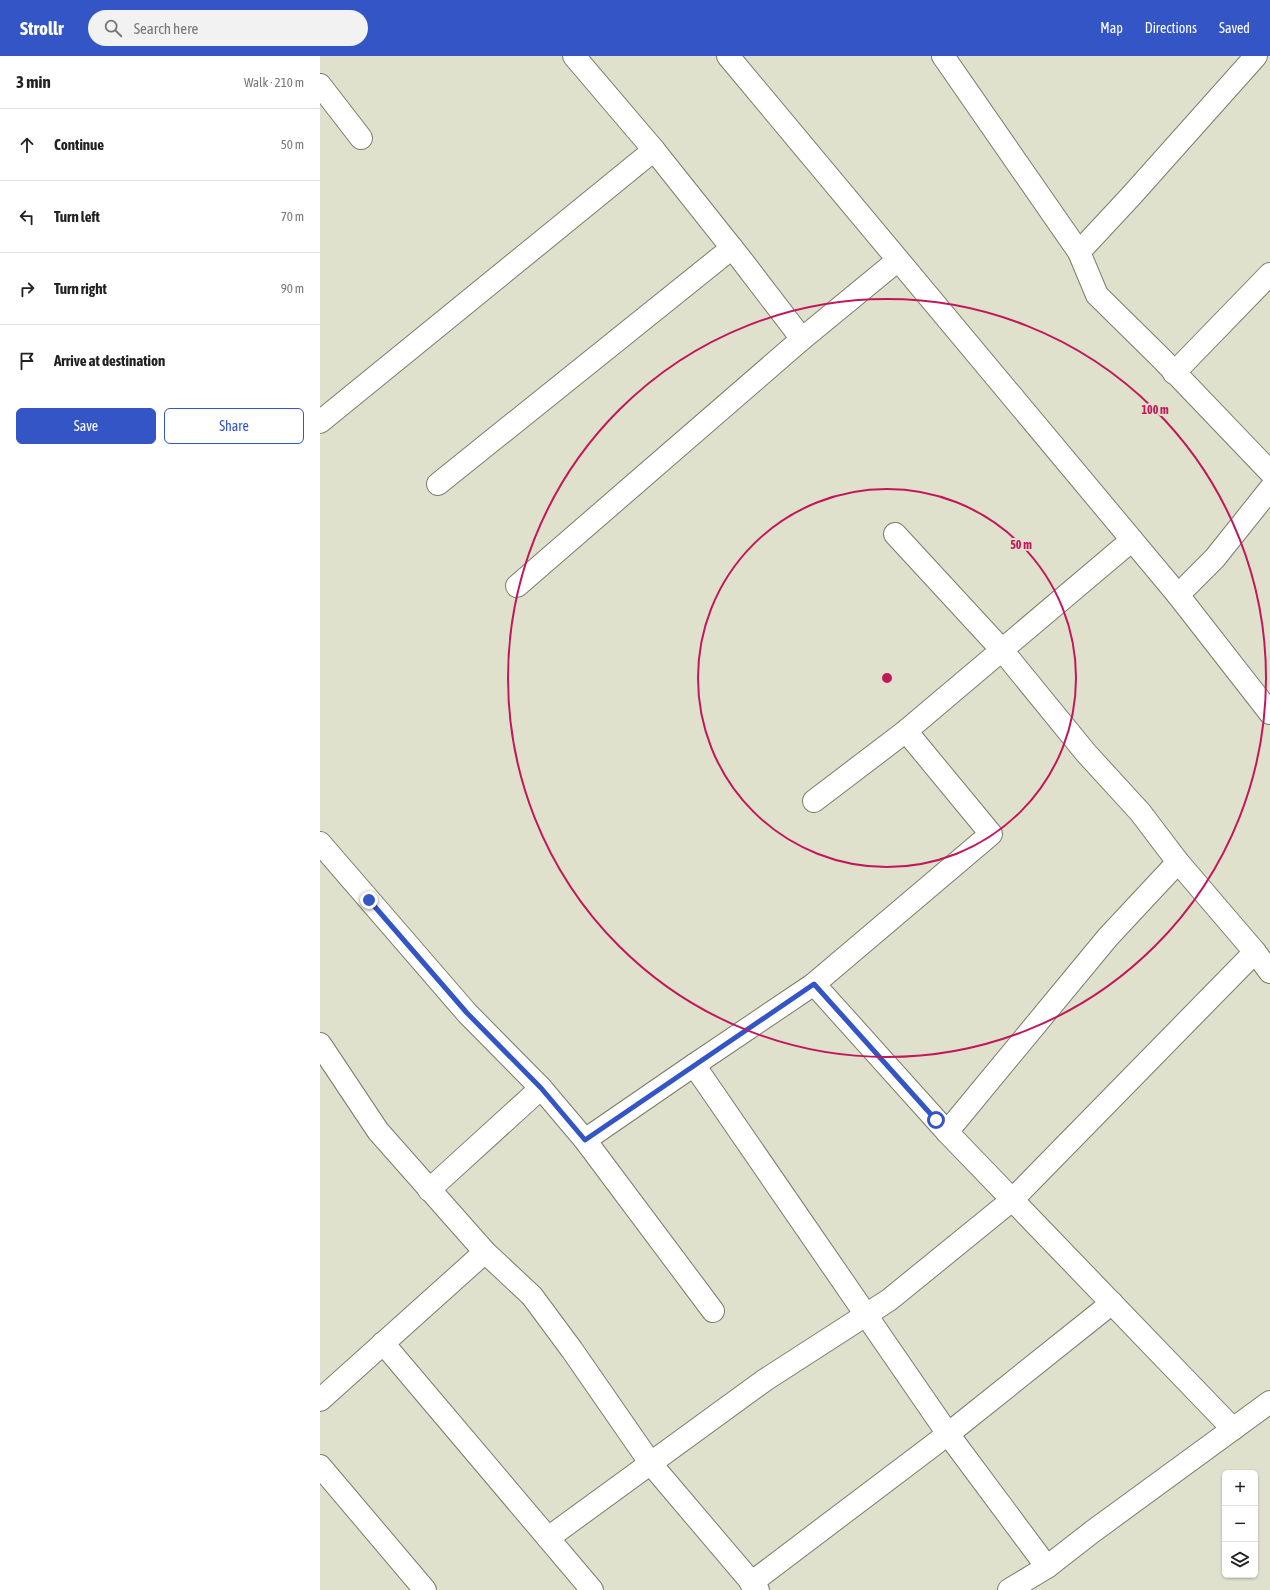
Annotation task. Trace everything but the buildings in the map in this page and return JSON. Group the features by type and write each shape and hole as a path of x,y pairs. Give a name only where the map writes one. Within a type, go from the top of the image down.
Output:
{"street":[{"path":"574,56 654,150 802,338"},
{"path":"728,56 1178,595 1268,707"},
{"path":"943,56 1080,252 1096,295 1270,472"},
{"path":"1080,252 1256,56"},
{"path":"320,85 361,138"},
{"path":"324,412 654,150"},
{"path":"438,484 732,248"},
{"path":"517,586 802,338 898,260"},
{"path":"1174,373 1270,274"},
{"path":"1178,595 1215,558 1270,489"},
{"path":"896,534 1002,650 1086,753 1140,812 1178,862 1256,952 1270,972"},
{"path":"814,801 906,730 1132,540"},
{"path":"585,1140 814,984 991,834 906,730"},
{"path":"320,843 467,1013 541,1088 585,1140 713,1311"},
{"path":"947,1132 1108,937 1178,862"},
{"path":"548,1538 765,1380 868,1315 889,1300 1012,1200 1256,952"},
{"path":"814,984 947,1132 1234,1429"},
{"path":"320,1044 378,1131 485,1252 532,1296 572,1350 651,1464 754,1586 1112,1303"},
{"path":"694,1065 868,1315 948,1434 1047,1567"},
{"path":"430,1190 541,1088"},
{"path":"320,1400 485,1252"},
{"path":"383,1343 592,1590"},
{"path":"1009,1590 1047,1567 1092,1532 1270,1402"},
{"path":"320,1466 425,1590"}],"route":[{"path":"369,900 467,1013 541,1088 585,1140 814,984 936,1120"}]}
